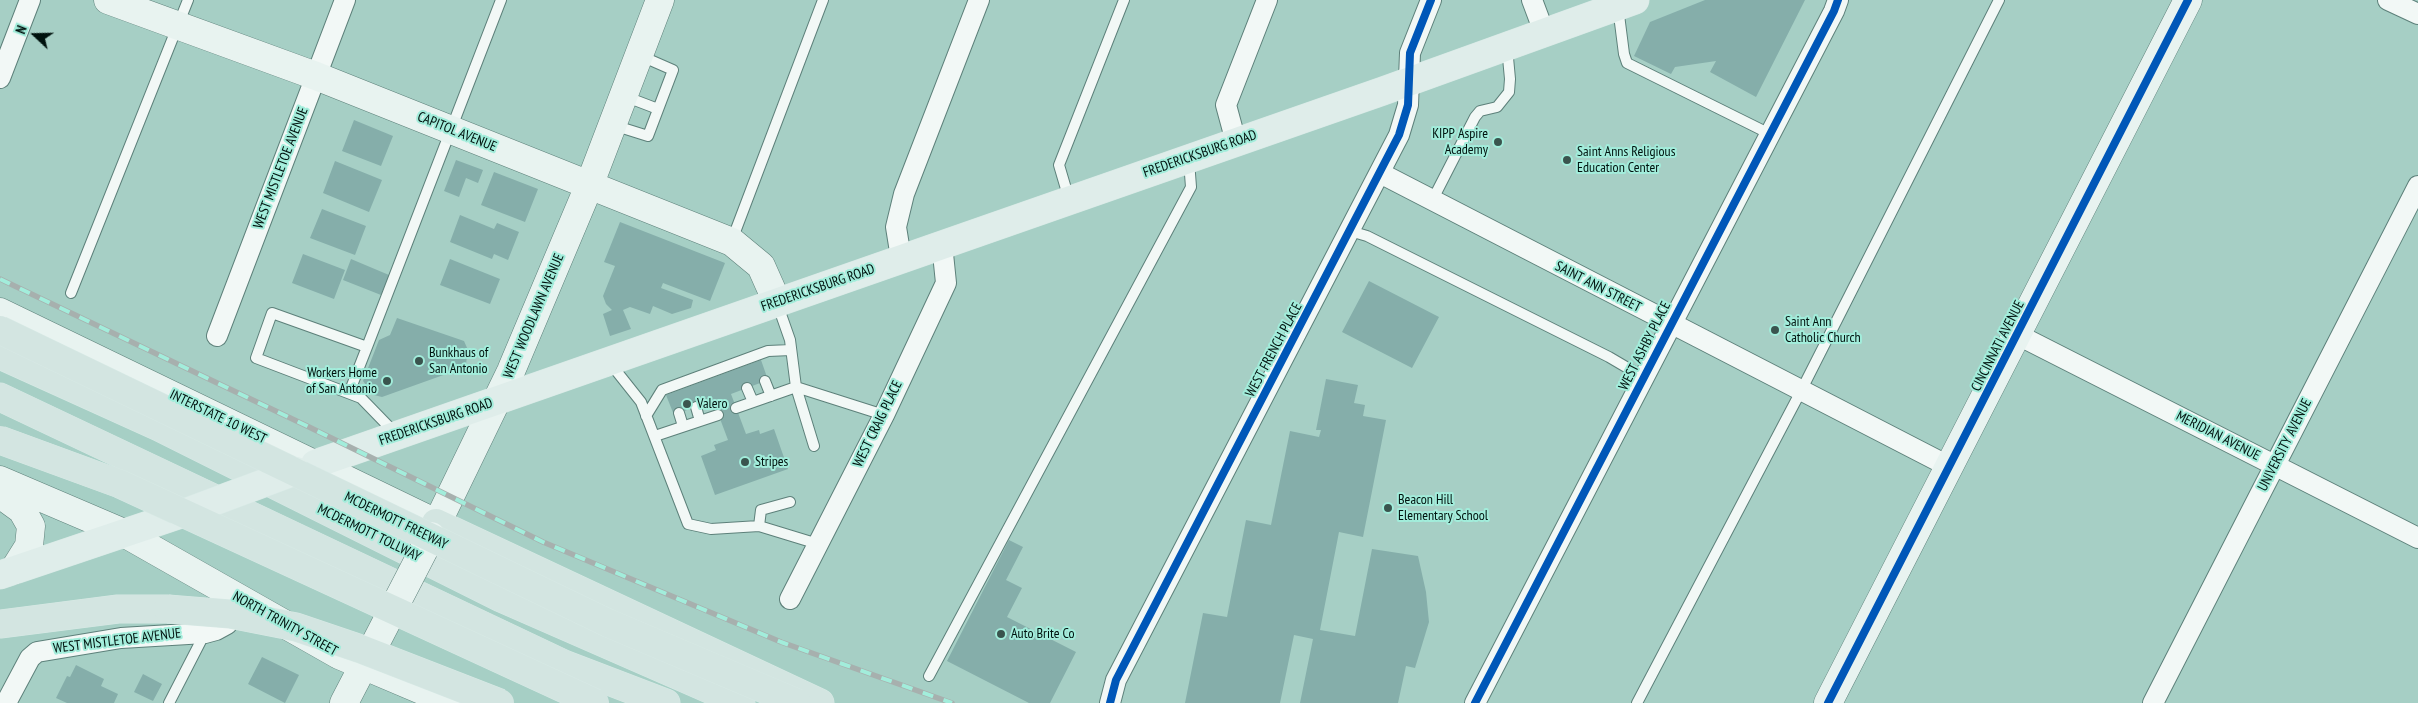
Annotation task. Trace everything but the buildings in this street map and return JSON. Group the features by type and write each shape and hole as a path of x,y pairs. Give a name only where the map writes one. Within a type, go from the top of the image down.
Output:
{"highway":[{"name":"MCDERMOTT FREEWAY","path":"0,330 608,623 796,703"},
{"name":"MCDERMOTT TOLLWAY","path":"0,356 159,427 501,598 741,703"},
{"path":"0,397 564,664 666,703"},
{"path":"0,440 120,484 595,703"},
{"path":"433,529 820,703"},
{"path":"0,624 118,609 168,609 230,614 296,627 361,648 500,703"}],"main road":[{"name":"FREDERICKSBURG ROAD","path":"7,573 181,514 608,361 1236,142 1506,46 1623,2"}],"street":[{"path":"0,78 30,0"},
{"name":"CAPITOL AVENUE","path":"108,0 316,76 732,242 761,266 777,302"},
{"name":"WEST MISTLETOE AVENUE","path":"216,336 345,0"},
{"name":"WEST WOODLAWN AVENUE","path":"344,703 497,401 588,186 660,0"},
{"path":"901,258 896,227 904,194 979,0"},
{"path":"1236,142 1226,105 1267,0"},
{"name":"WEST FRENCH PLACE","path":"1110,703 1116,680 1380,173 1407,114 1410,53 1431,0"},
{"path":"1532,0 1544,32"},
{"name":"WEST ASHBY PLACE","path":"1474,703 1838,0"},
{"name":"CINCINNATI AVENUE","path":"1828,703 2188,0"},
{"path":"2388,0 2418,14"},
{"name":"SAINT ANN STREET","path":"1380,173 1950,467"},
{"name":"UNIVERSITY AVENUE","path":"2153,703 2418,186"},
{"name":"WEST CRAIG PLACE","path":"790,599 884,415 946,283 942,244"},
{"name":"INTERSTATE 10 WEST","path":"0,312 305,468 433,529"},
{"name":"MERIDIAN AVENUE","path":"2018,334 2418,538"},
{"path":"0,480 124,533"},
{"path":"0,494 22,510 31,526 30,546 7,573"},
{"name":"NORTH TRINITY STREET","path":"124,533 242,600 368,657 452,703"},
{"name":"WEST MISTLETOE AVENUE","path":"6,703 30,658 37,652 121,638 205,633 227,624 242,600"}],"lane":[{"path":"71,293 188,0"},
{"path":"350,393 501,0"},
{"path":"732,242 823,0"},
{"path":"1070,200 1059,165 1124,0"},
{"path":"1637,703 1801,391 1999,0"},
{"path":"1623,2 1624,54 1627,63 1770,134"},
{"path":"1432,201 1475,117 1480,112 1497,107 1509,92 1510,79 1506,46"},
{"path":"612,124 647,136 658,109 673,69 639,55"},
{"path":"623,95 658,109"},
{"path":"929,676 1191,187 1189,158"},
{"path":"1350,231 1368,236 1609,357 1643,377"},
{"path":"777,302 790,340 796,387 814,446"},
{"path":"367,347 272,312 256,358 361,398 398,436"},
{"path":"646,416 662,390 672,390 739,365 756,358 768,350 791,350"},
{"path":"608,361 641,402 688,524 711,529 759,526 818,544"},
{"path":"766,381 771,396"},
{"path":"736,408 796,387 884,415"},
{"path":"747,388 753,402"},
{"path":"696,407 700,421"},
{"path":"679,413 683,426"},
{"path":"655,436 718,415"},
{"path":"759,526 761,510 790,502"},
{"path":"169,703 205,633"}],"railway":[{"path":"0,279 307,426 543,542 781,642 952,703"}],"cycle path":[{"path":"1110,703 1116,680 1399,135 1408,105 1410,53 1431,0"},
{"path":"1475,703 1838,0"},
{"path":"1828,703 2188,0"}],"place":[{"name":"KIPP Aspire Academy","path":"1498,142"},
{"name":"Saint Anns Religious Education Center","path":"1567,160"},
{"name":"Saint Ann Catholic Church","path":"1775,330"},
{"name":"Bunkhaus of San Antonio","path":"419,361"},
{"name":"Workers Home of San Antonio","path":"387,381"},
{"name":"Valero","path":"687,404"},
{"name":"Stripes","path":"745,462"},
{"name":"Beacon Hill Elementary School","path":"1388,508"},
{"name":"Auto Brite Co","path":"1001,634"}]}
